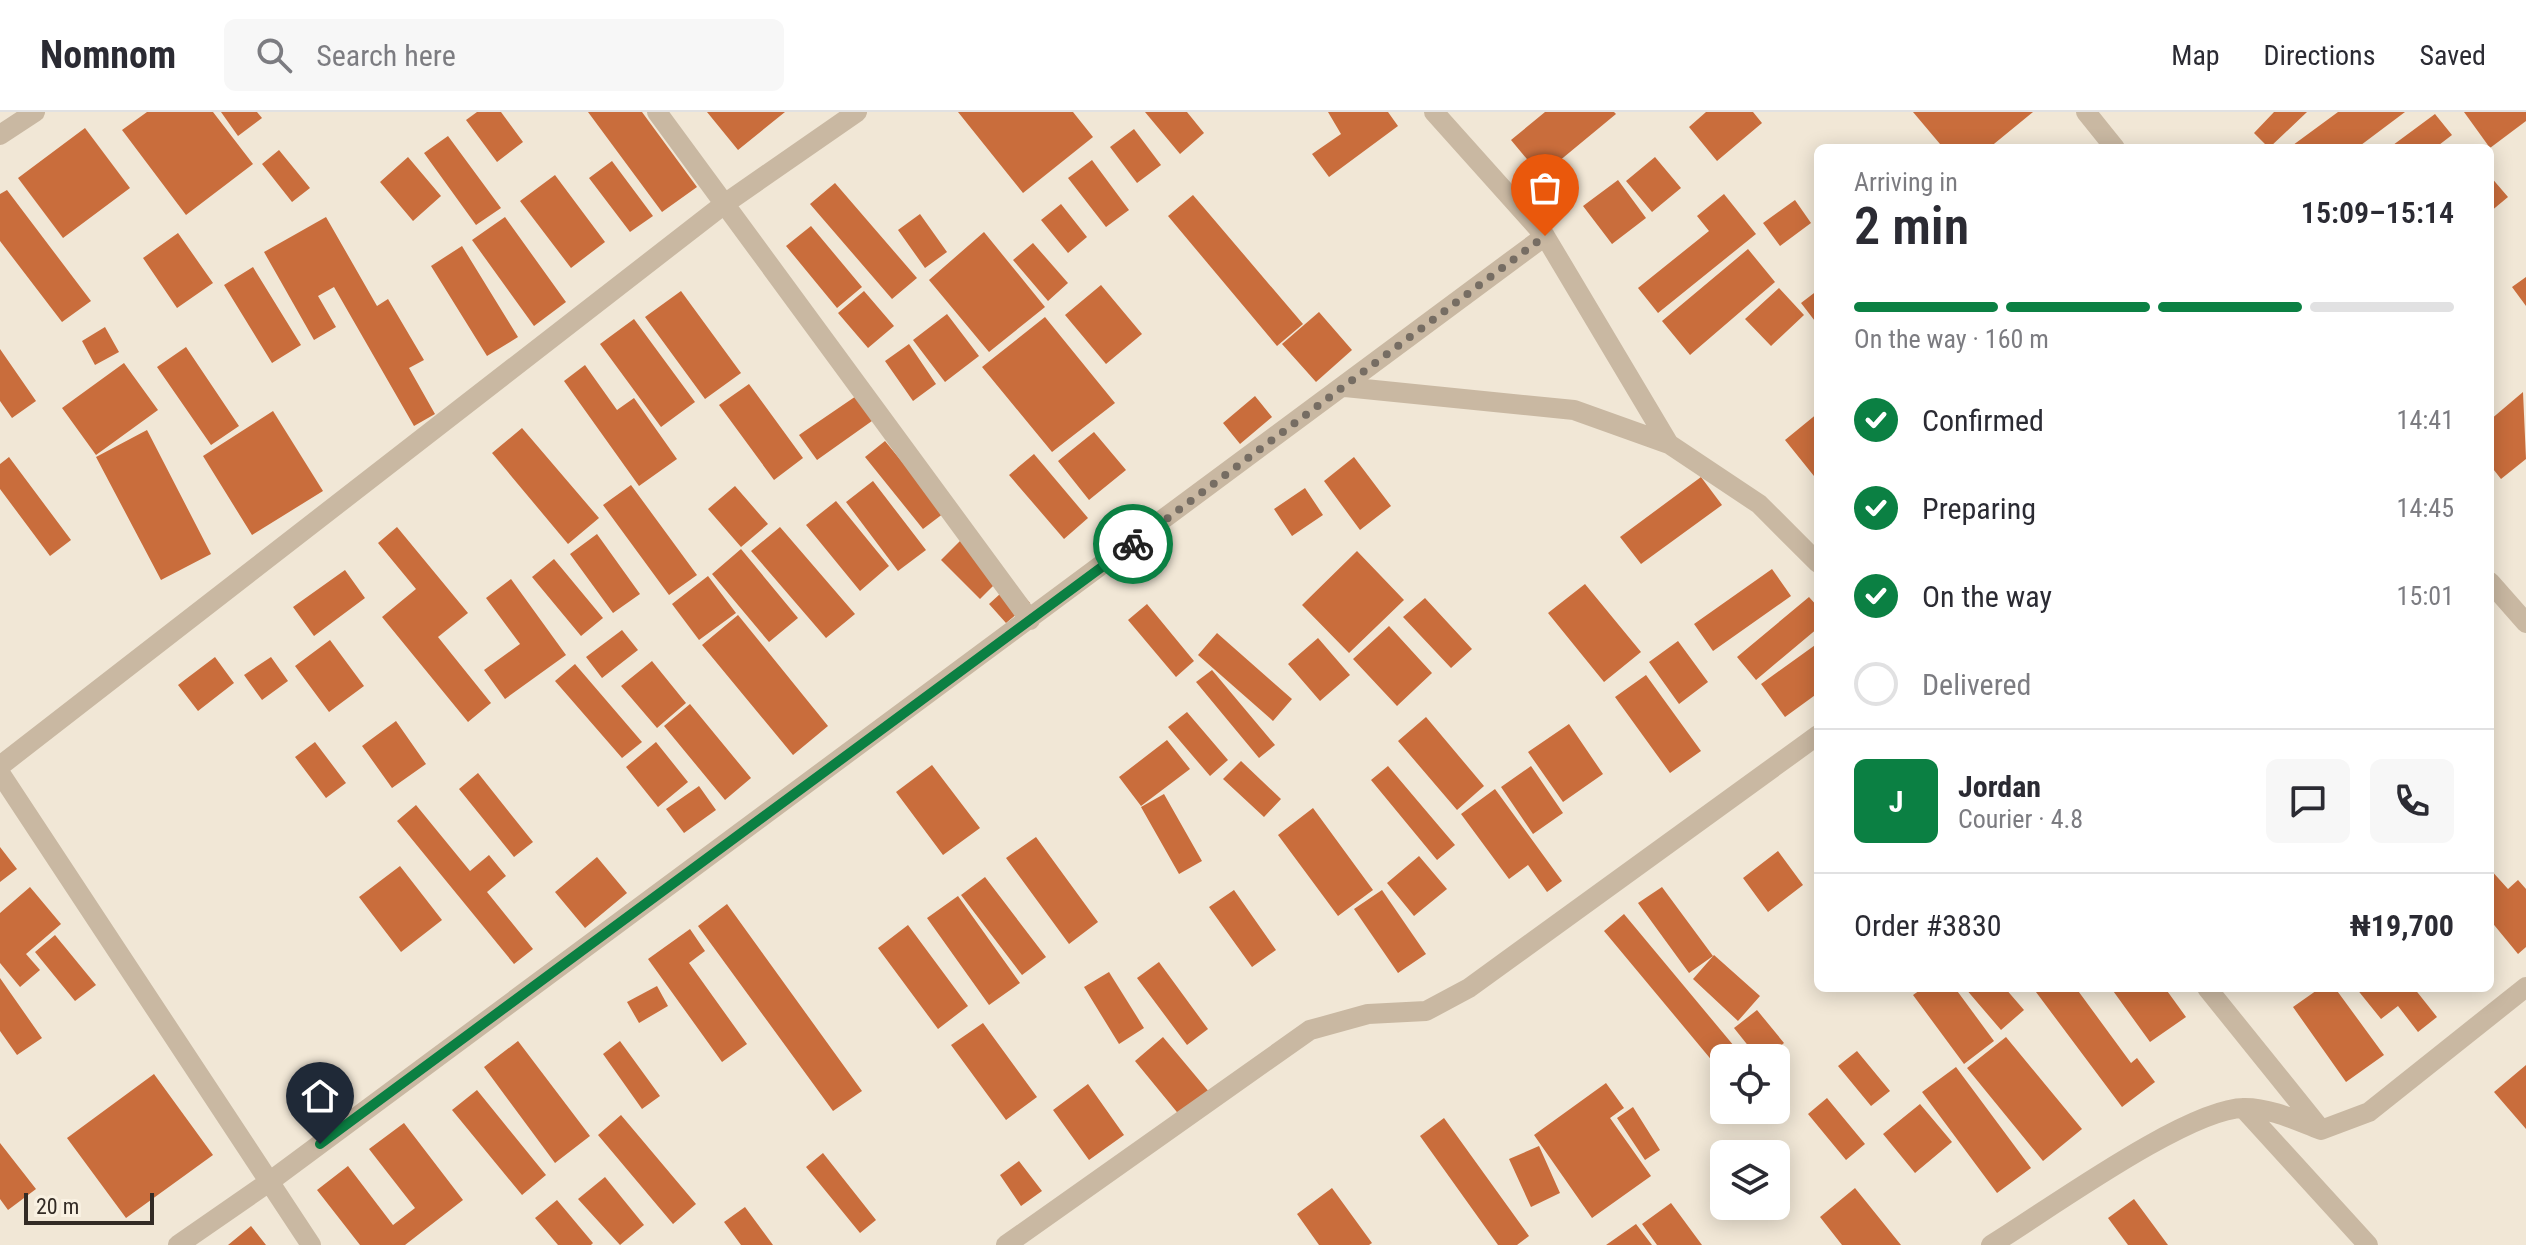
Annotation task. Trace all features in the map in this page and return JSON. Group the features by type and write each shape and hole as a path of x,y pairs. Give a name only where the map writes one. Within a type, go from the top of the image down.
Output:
{"street":[{"path":"0,135 35,112"},
{"path":"657,112 1030,620"},
{"path":"0,766 723,205 857,112"},
{"path":"1434,112 1545,236 1669,444"},
{"path":"2086,112 2112,144"},
{"path":"178,1245 269,1182 1545,236"},
{"path":"1345,387 1574,410 1669,444 1759,504 1814,559"},
{"path":"2494,587 2526,623"},
{"path":"1006,1245 1310,1030 1368,1014 1426,1011 1469,988 1814,738"},
{"path":"0,773 311,1245"},
{"path":"1991,1245 2190,1121 2243,1108 2281,1114 2321,1130 2369,1112 2526,987"},
{"path":"2210,992 2321,1130"},
{"path":"2243,1108 2368,1245"}],"building":[{"path":"147,112 213,112 253,164 186,215 122,130"},
{"path":"221,112 257,112 262,118 238,136"},
{"path":"477,112 501,112 523,142 497,162 466,120"},
{"path":"588,112 642,112 697,187 662,212"},
{"path":"707,112 785,112 738,150"},
{"path":"958,112 1073,112 1093,137 1023,193"},
{"path":"1145,112 1187,112 1204,133 1180,154"},
{"path":"1328,112 1388,112 1398,126 1329,177 1312,154 1341,134"},
{"path":"1545,112 1616,114 1541,176 1511,140"},
{"path":"1706,112 1753,112 1762,123 1717,161 1689,127"},
{"path":"1913,112 2033,112 1994,144 1940,144"},
{"path":"2274,112 2307,112 2273,144 2265,144 2254,133"},
{"path":"2338,112 2405,112 2362,144 2294,144"},
{"path":"2464,112 2526,112 2526,121 2494,145 2487,144"},
{"path":"2435,114 2452,135 2440,144 2394,144"},
{"path":"85,128 130,188 63,238 18,178"},
{"path":"1134,129 1161,165 1137,183 1110,147"},
{"path":"448,136 501,208 476,225 424,153"},
{"path":"279,150 310,188 292,202 262,164"},
{"path":"408,157 441,196 413,221 380,182"},
{"path":"1655,157 1681,188 1652,212 1626,181"},
{"path":"1092,160 1129,210 1106,227 1068,178"},
{"path":"612,161 653,216 630,232 589,178"},
{"path":"555,175 605,242 571,268 520,201"},
{"path":"1618,180 1646,218 1612,244 1583,206"},
{"path":"2494,181 2508,197 2494,209"},
{"path":"835,183 917,278 892,299 810,204"},
{"path":"7,190 91,301 62,322 0,241 0,194"},
{"path":"1724,194 1756,234 1658,313 1638,288 1709,231 1697,216"},
{"path":"1193,195 1303,324 1277,346 1168,216"},
{"path":"1795,200 1811,223 1780,246 1763,223"},
{"path":"1061,204 1087,237 1068,253 1041,220"},
{"path":"920,214 947,252 925,268 898,230"},
{"path":"326,217 377,306 388,299 424,360 409,368 435,414 414,426 334,287 318,296 336,327 314,340 264,252"},
{"path":"505,217 566,302 534,326 472,240"},
{"path":"811,226 862,287 837,308 786,246"},
{"path":"984,232 1045,307 989,352 929,280"},
{"path":"178,233 213,283 177,308 143,258"},
{"path":"1033,243 1068,283 1048,301 1013,260"},
{"path":"462,246 518,337 487,356 431,266"},
{"path":"1748,249 1775,282 1690,355 1662,321"},
{"path":"253,267 301,345 272,363 224,285"},
{"path":"2526,277 2526,306 2512,287"},
{"path":"1101,285 1142,334 1106,364 1065,315"},
{"path":"1779,288 1804,315 1771,346 1745,319"},
{"path":"681,291 741,373 705,399 645,317"},
{"path":"864,291 894,326 868,348 838,313"},
{"path":"1814,293 1814,320 1801,303"},
{"path":"1319,312 1352,350 1316,382 1282,344"},
{"path":"947,314 979,356 945,382 913,340"},
{"path":"1045,317 1115,403 1052,452 982,367"},
{"path":"634,319 695,402 661,427 600,344"},
{"path":"105,327 119,352 95,365 82,341"},
{"path":"909,344 936,384 913,401 885,361"},
{"path":"186,347 239,426 211,445 157,367"},
{"path":"0,349 36,401 12,418 0,401"},
{"path":"124,363 158,410 96,455 62,408"},
{"path":"585,365 617,410 634,398 677,459 639,486 564,381"},
{"path":"749,384 803,458 774,480 719,405"},
{"path":"862,392 879,416 817,460 799,435"},
{"path":"2523,392 2526,459 2501,479 2494,470 2494,417"},
{"path":"1255,396 1272,417 1240,444 1223,423"},
{"path":"273,411 323,491 252,535 203,456"},
{"path":"1814,416 1814,476 1785,440"},
{"path":"522,428 599,518 568,544 492,453"},
{"path":"147,430 211,554 161,580 96,457"},
{"path":"1094,432 1126,470 1089,500 1058,461"},
{"path":"885,441 944,513 923,529 865,457"},
{"path":"1034,454 1088,518 1064,539 1009,475"},
{"path":"9,457 71,540 50,556 0,489 0,464"},
{"path":"1354,457 1391,506 1360,530 1324,481"},
{"path":"1701,477 1722,505 1641,564 1620,537"},
{"path":"873,481 926,550 898,571 846,502"},
{"path":"631,485 697,575 669,595 603,505"},
{"path":"735,486 768,524 741,547 708,509"},
{"path":"1305,488 1323,515 1292,536 1274,509"},
{"path":"836,501 889,566 860,591 806,525"},
{"path":"397,527 468,613 438,637 491,703 468,722 382,617 416,589 378,543"},
{"path":"780,527 855,614 826,638 751,551"},
{"path":"597,534 640,594 613,613 570,554"},
{"path":"962,539 1001,578 980,599 941,560"},
{"path":"741,549 798,618 769,642 712,574"},
{"path":"1357,551 1404,600 1349,653 1302,605"},
{"path":"554,559 603,618 581,636 532,577"},
{"path":"1772,569 1791,596 1713,651 1694,624"},
{"path":"345,570 365,598 314,636 293,607"},
{"path":"708,576 736,613 699,640 672,604"},
{"path":"511,579 566,655 505,699 484,670 520,644 486,598"},
{"path":"1012,583 1030,603 1006,623 989,604"},
{"path":"1585,584 1641,652 1604,682 1548,613"},
{"path":"1809,597 1814,603 1814,631 1756,680 1737,657"},
{"path":"1425,598 1472,649 1451,668 1403,617"},
{"path":"1147,604 1194,661 1176,677 1128,620"},
{"path":"738,615 828,726 793,755 702,645"},
{"path":"1389,626 1432,673 1397,706 1353,659"},
{"path":"622,630 638,650 602,678 586,657"},
{"path":"1217,633 1292,699 1273,721 1198,655"},
{"path":"1318,638 1350,675 1320,701 1288,664"},
{"path":"330,640 364,686 329,712 295,666"},
{"path":"1678,641 1708,682 1679,704 1649,662"},
{"path":"1814,646 1814,696 1785,717 1761,684"},
{"path":"215,657 234,683 198,711 178,685"},
{"path":"271,657 288,681 262,700 244,675"},
{"path":"652,661 686,703 657,728 621,686"},
{"path":"575,664 642,742 622,758 555,681"},
{"path":"1212,670 1275,745 1259,758 1196,682"},
{"path":"1646,675 1701,751 1670,773 1615,697"},
{"path":"690,704 751,778 725,800 664,726"},
{"path":"1187,712 1228,760 1210,776 1168,727"},
{"path":"1426,717 1484,786 1457,810 1398,741"},
{"path":"396,721 426,764 392,788 362,746"},
{"path":"1569,724 1603,774 1563,802 1528,752"},
{"path":"1167,740 1190,769 1141,806 1119,777"},
{"path":"315,742 346,783 326,798 295,757"},
{"path":"656,742 688,782 658,807 626,767"},
{"path":"1241,761 1281,799 1264,817 1223,779"},
{"path":"932,765 980,828 943,855 896,792"},
{"path":"1388,766 1455,845 1437,860 1371,780"},
{"path":"1531,766 1563,813 1533,834 1501,787"},
{"path":"478,773 533,842 514,857 459,789"},
{"path":"699,786 716,810 684,833 666,809"},
{"path":"1495,789 1562,881 1547,892 1528,865 1509,879 1461,814"},
{"path":"1164,794 1202,861 1179,874 1141,807"},
{"path":"416,805 470,871 489,855 506,876 487,892 533,949 514,964 397,821"},
{"path":"1313,808 1373,890 1338,916 1278,835"},
{"path":"1036,837 1098,922 1069,944 1006,858"},
{"path":"0,847 17,869 0,882"},
{"path":"1778,851 1803,885 1768,912 1743,878"},
{"path":"1419,856 1447,889 1414,916 1387,883"},
{"path":"597,857 627,893 585,928 555,892"},
{"path":"400,866 442,920 401,952 359,897"},
{"path":"2494,873 2508,889 2518,880 2526,889 2526,947 2518,954 2494,925"},
{"path":"985,877 1046,957 1022,975 961,895"},
{"path":"30,887 61,924 26,954 40,970 20,987 0,963 0,913"},
{"path":"1662,887 1713,956 1689,973 1638,903"},
{"path":"1234,890 1276,950 1252,967 1209,907"},
{"path":"1382,890 1426,954 1398,973 1354,909"},
{"path":"958,896 1020,983 989,1005 927,918"},
{"path":"727,904 862,1091 833,1111 698,926"},
{"path":"1624,914 1732,1044 1710,1044 1710,1058 1604,931"},
{"path":"908,925 968,1006 938,1029 878,948"},
{"path":"690,929 705,951 689,963 747,1044 722,1062 648,959"},
{"path":"55,935 96,985 75,1001 35,952"},
{"path":"1714,955 1760,996 1738,1021 1693,979"},
{"path":"1159,962 1208,1029 1187,1045 1137,978"},
{"path":"1109,972 1144,1028 1119,1044 1084,987"},
{"path":"0,978 42,1038 17,1055 0,1031"},
{"path":"657,986 668,1006 639,1023 627,1002"},
{"path":"1917,992 1958,992 1994,1041 1964,1064 1913,995"},
{"path":"1968,992 2008,992 2024,1010 2001,1030"},
{"path":"2036,992 2079,992 2131,1063 2137,1058 2155,1082 2122,1107"},
{"path":"2114,992 2168,992 2186,1017 2150,1042"},
{"path":"2314,992 2338,992 2384,1055 2346,1082 2293,1007"},
{"path":"2359,992 2417,992 2437,1017 2418,1032 2398,1006 2381,1019"},
{"path":"1757,1010 1784,1043 1747,1044 1734,1028"},
{"path":"983,1023 1037,1097 1006,1120 951,1045"},
{"path":"1163,1037 1210,1093 1181,1117 1135,1061"},
{"path":"2006,1037 2082,1129 2043,1161 1967,1068"},
{"path":"518,1041 590,1136 555,1163 484,1067"},
{"path":"620,1041 660,1096 642,1109 603,1054"},
{"path":"1857,1051 1890,1091 1871,1106 1838,1066"},
{"path":"2526,1065 2526,1129 2494,1092"},
{"path":"1956,1067 2031,1168 1997,1193 1922,1092"},
{"path":"154,1074 213,1155 126,1218 67,1138"},
{"path":"1606,1083 1624,1108 1610,1118 1651,1176 1592,1218 1534,1135"},
{"path":"1088,1084 1124,1135 1089,1160 1053,1110"},
{"path":"477,1090 546,1175 522,1195 452,1110"},
{"path":"1827,1098 1865,1144 1846,1160 1808,1114"},
{"path":"1920,1104 1952,1142 1915,1173 1883,1134"},
{"path":"1633,1107 1660,1150 1645,1160 1617,1118"},
{"path":"621,1115 696,1204 673,1224 598,1135"},
{"path":"1444,1118 1529,1236 1517,1245 1498,1245 1420,1136"},
{"path":"404,1123 463,1200 405,1245 360,1245 317,1190 348,1166 393,1225 415,1208 369,1149"},
{"path":"0,1143 36,1189 8,1210 0,1199"},
{"path":"1539,1146 1560,1193 1531,1207 1509,1159"},
{"path":"823,1153 876,1220 860,1233 806,1167"},
{"path":"1019,1161 1042,1191 1021,1206 1000,1175"},
{"path":"605,1177 644,1225 620,1245 578,1199"},
{"path":"1332,1188 1372,1243 1319,1245 1297,1214"},
{"path":"1855,1188 1901,1245 1842,1245 1820,1217"},
{"path":"2134,1199 2168,1245 2128,1245 2108,1218"},
{"path":"557,1200 593,1243 591,1245 558,1245 535,1218"},
{"path":"1671,1203 1702,1245 1657,1245 1642,1224"},
{"path":"745,1207 773,1245 741,1245 724,1222"},
{"path":"1636,1224 1652,1245 1606,1245"},
{"path":"251,1226 266,1245 228,1245"}],"way so far":[{"path":"1133,544 1545,236"}],"route":[{"path":"320,1144 1133,544"}]}
